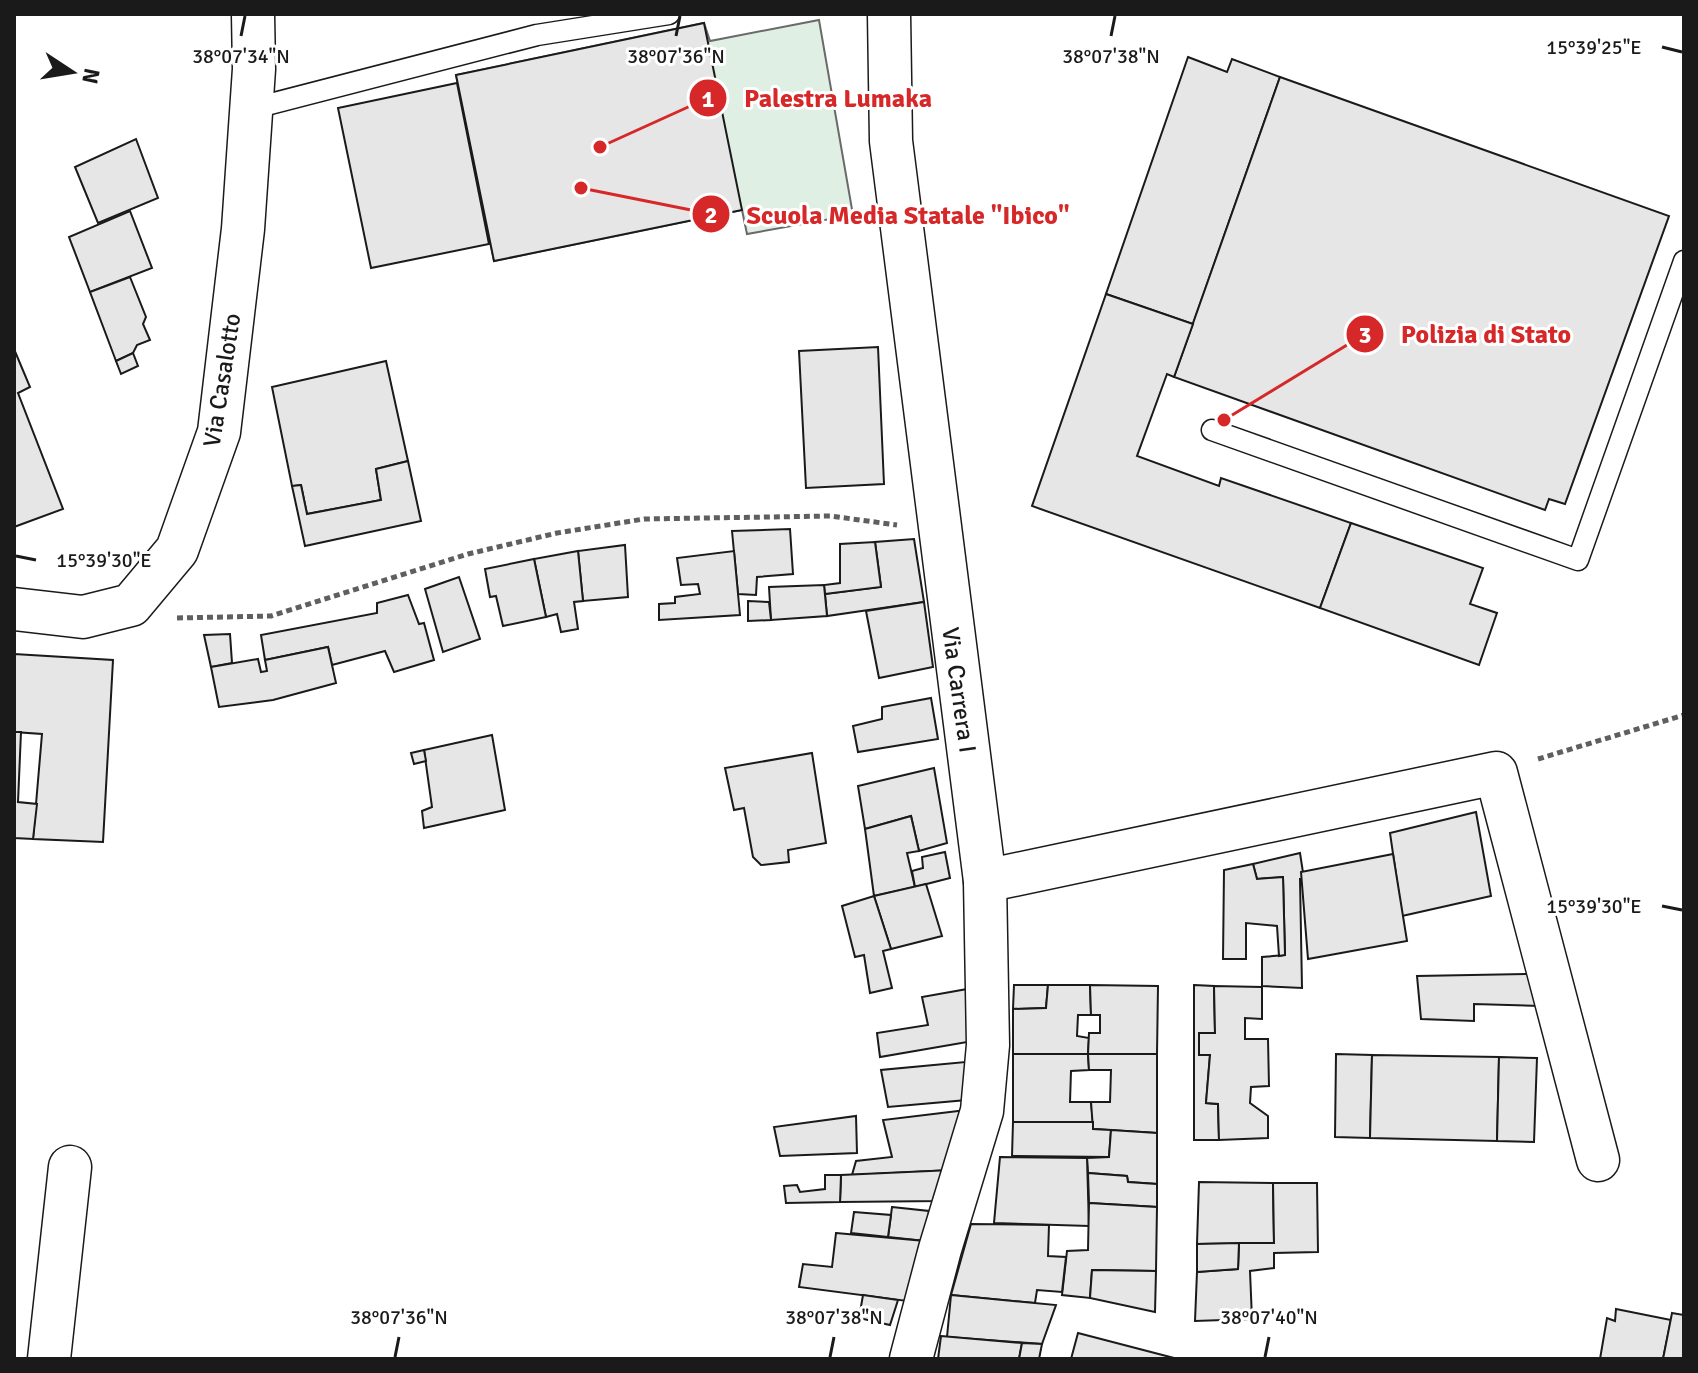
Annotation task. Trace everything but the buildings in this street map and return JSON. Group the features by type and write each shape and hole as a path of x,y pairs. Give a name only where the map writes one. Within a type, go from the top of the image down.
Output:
{"street":[{"name":"Via Casalotto","path":"131,605 177,550 219,432 243,229 251,109 253,14"},
{"name":"Via Carrera I","path":"889,14 891,141 937,527 985,881 988,1045 982,1111 911,1359"},
{"path":"14,609 83,617 131,605"},
{"path":"985,881 1496,773 1598,1160"},
{"path":"49,1359 70,1167"}],"lane":[{"path":"251,109 537,35 669,14"},
{"path":"1212,430 1578,560 1684,261"}],"path":[{"path":"131,605 160,618 271,616 468,554 557,533 644,519 830,516 875,524 937,527"},
{"path":"1496,773 1684,715"}],"green space":[{"path":"819,20 853,215 747,234 742,210 494,261 456,75 704,23 710,41"}],"place":[{"name":"Palestra Lumaka","path":"600,147"},
{"name":"Scuola Media Statale \"Ibico\"","path":"581,188"},
{"name":"Polizia di Stato","path":"1224,420"}]}
